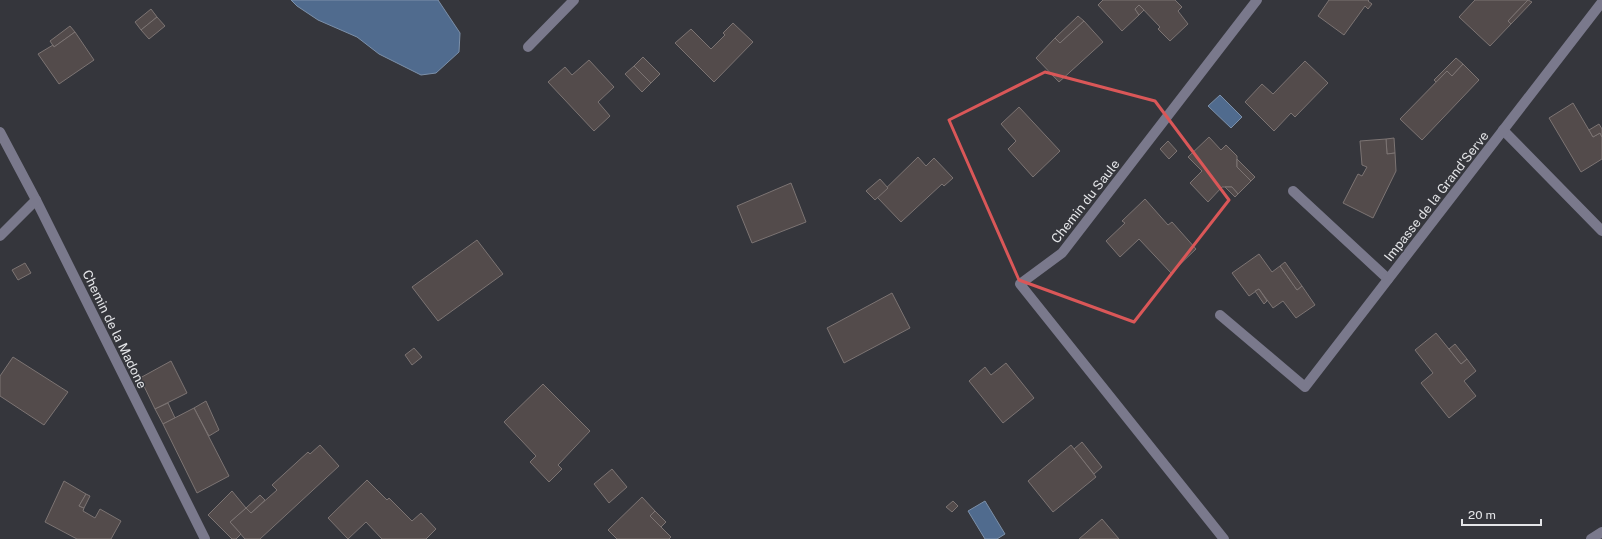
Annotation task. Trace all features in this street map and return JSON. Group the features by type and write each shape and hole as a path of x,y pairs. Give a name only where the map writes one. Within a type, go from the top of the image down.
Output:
{"street":[{"path":"528,47 574,0"},
{"name":"Chemin du Saule","path":"1224,539 1020,284 1062,253 1257,0"},
{"name":"Impasse de la Grand'Serve","path":"1220,315 1305,387 1602,1"},
{"name":"Impasse de la Grand'Serve","path":"1503,130 1602,231"},
{"name":"Chemin de la Madone","path":"0,132 36,200 205,539"},
{"name":"Impasse de la Grand'Serve","path":"1293,191 1388,279"},
{"path":"0,236 36,200"},
{"path":"1591,539 1602,532"}],"highlighted area":[{"path":"1045,72 1155,101 1229,200 1134,322 1019,280 949,120"}],"water":[{"path":"291,0 438,0 460,33 459,52 436,73 421,75 379,54 357,37 318,20 297,6"},
{"path":"1220,95 1242,117 1231,128 1208,106"},
{"path":"985,501 1005,534 997,539 985,539 968,511"}],"building":[{"path":"1103,0 1175,0 1182,7 1178,11 1188,24 1170,41 1158,29 1160,27 1139,5 1135,9 1139,15 1122,31 1098,5"},
{"path":"1329,0 1369,0 1368,1 1372,4 1368,9 1365,6 1344,35 1318,16"},
{"path":"1475,0 1528,0 1508,21 1511,24 1490,46 1459,17"},
{"path":"1528,0 1532,2 1511,24 1508,21"},
{"path":"1139,5 1144,10 1139,15 1135,9"},
{"path":"151,9 157,17 141,30 135,22"},
{"path":"1078,16 1084,21 1060,43 1055,38"},
{"path":"157,17 165,26 149,39 141,30"},
{"path":"1084,21 1103,42 1059,82 1036,58 1055,38 1060,43"},
{"path":"733,23 753,42 714,82 675,43 691,29 711,49 725,35 723,33"},
{"path":"70,26 75,32 54,47 50,41"},
{"path":"75,32 94,60 59,84 38,54 53,45 54,47"},
{"path":"643,57 660,74 651,83 634,66"},
{"path":"1456,58 1463,64 1452,76 1447,71 1437,83 1434,80"},
{"path":"589,60 614,87 598,102 610,116 594,131 548,82 565,67 572,75"},
{"path":"1305,61 1328,83 1295,117 1291,113 1274,131 1245,102 1262,84 1273,94"},
{"path":"1463,64 1479,80 1422,140 1400,119 1447,71 1452,76"},
{"path":"634,66 651,83 642,92 625,74"},
{"path":"1573,103 1593,137 1600,133 1602,137 1602,159 1581,172 1549,118"},
{"path":"1019,107 1060,151 1033,177 1008,149 1016,141 1001,124"},
{"path":"1599,124 1602,129 1602,137 1600,133 1593,137 1589,130"},
{"path":"1209,137 1221,150 1226,145 1237,156 1237,167 1251,181 1238,194 1232,187 1222,187 1208,202 1190,183 1202,171 1188,157"},
{"path":"1394,138 1395,153 1387,154 1386,139"},
{"path":"1386,139 1387,154 1395,153 1396,171 1373,218 1343,203 1358,174 1362,176 1367,167 1362,165 1360,141"},
{"path":"1168,141 1177,151 1169,159 1160,149"},
{"path":"918,157 926,166 934,158 953,178 944,186 942,184 901,222 877,197"},
{"path":"1237,159 1255,177 1251,181 1237,167"},
{"path":"880,179 888,188 875,200 866,191"},
{"path":"791,183 806,222 752,243 737,206"},
{"path":"1225,187 1232,187 1238,194 1235,197"},
{"path":"1145,199 1168,225 1172,222 1196,249 1171,273 1139,239 1120,257 1106,241 1125,223 1122,221"},
{"path":"477,240 503,274 438,321 412,287"},
{"path":"1259,254 1272,272 1280,266 1297,290 1302,286 1315,305 1296,318 1283,301 1273,308 1259,289 1249,296 1232,273"},
{"path":"1285,262 1302,286 1297,290 1280,266"},
{"path":"25,263 31,273 18,280 12,270"},
{"path":"1259,289 1267,301 1264,304 1255,291"},
{"path":"892,293 910,328 844,363 827,328"},
{"path":"1436,333 1461,364 1467,359 1476,371 1464,381 1476,396 1449,418 1421,383 1433,373 1415,350"},
{"path":"1455,344 1467,359 1461,364 1449,349"},
{"path":"414,348 422,357 412,365 405,355"},
{"path":"13,357 68,392 44,425 0,396 0,376"},
{"path":"171,361 187,393 155,409 140,378"},
{"path":"1006,363 1034,398 1003,423 969,381 985,367 991,375"},
{"path":"543,384 590,431 558,465 562,469 549,482 530,462 536,456 504,422"},
{"path":"206,401 219,430 209,436 194,408"},
{"path":"168,403 175,418 163,424 155,409"},
{"path":"194,408 229,476 197,493 163,424"},
{"path":"1082,442 1102,467 1094,474 1074,449"},
{"path":"320,445 339,466 260,539 245,539 230,522 246,508 251,513 277,490 272,485 308,452 310,454"},
{"path":"1071,445 1096,477 1053,512 1028,481"},
{"path":"612,469 627,487 609,503 594,484"},
{"path":"367,480 387,500 389,498 412,521 421,513 436,529 426,539 382,539 366,522 348,539 328,518"},
{"path":"64,481 86,494 79,506 84,508 83,511 95,518 100,509 121,521 111,539 77,539 45,522"},
{"path":"232,491 246,508 230,522 241,534 236,539 232,539 208,515"},
{"path":"86,494 90,496 84,508 79,506"},
{"path":"260,495 265,500 251,513 246,508"},
{"path":"642,497 655,511 650,516 671,537 669,539 617,539 608,530"},
{"path":"953,501 958,506 952,512 946,507"},
{"path":"655,511 666,522 661,527 650,516"},
{"path":"1102,519 1119,539 1079,539"}]}
